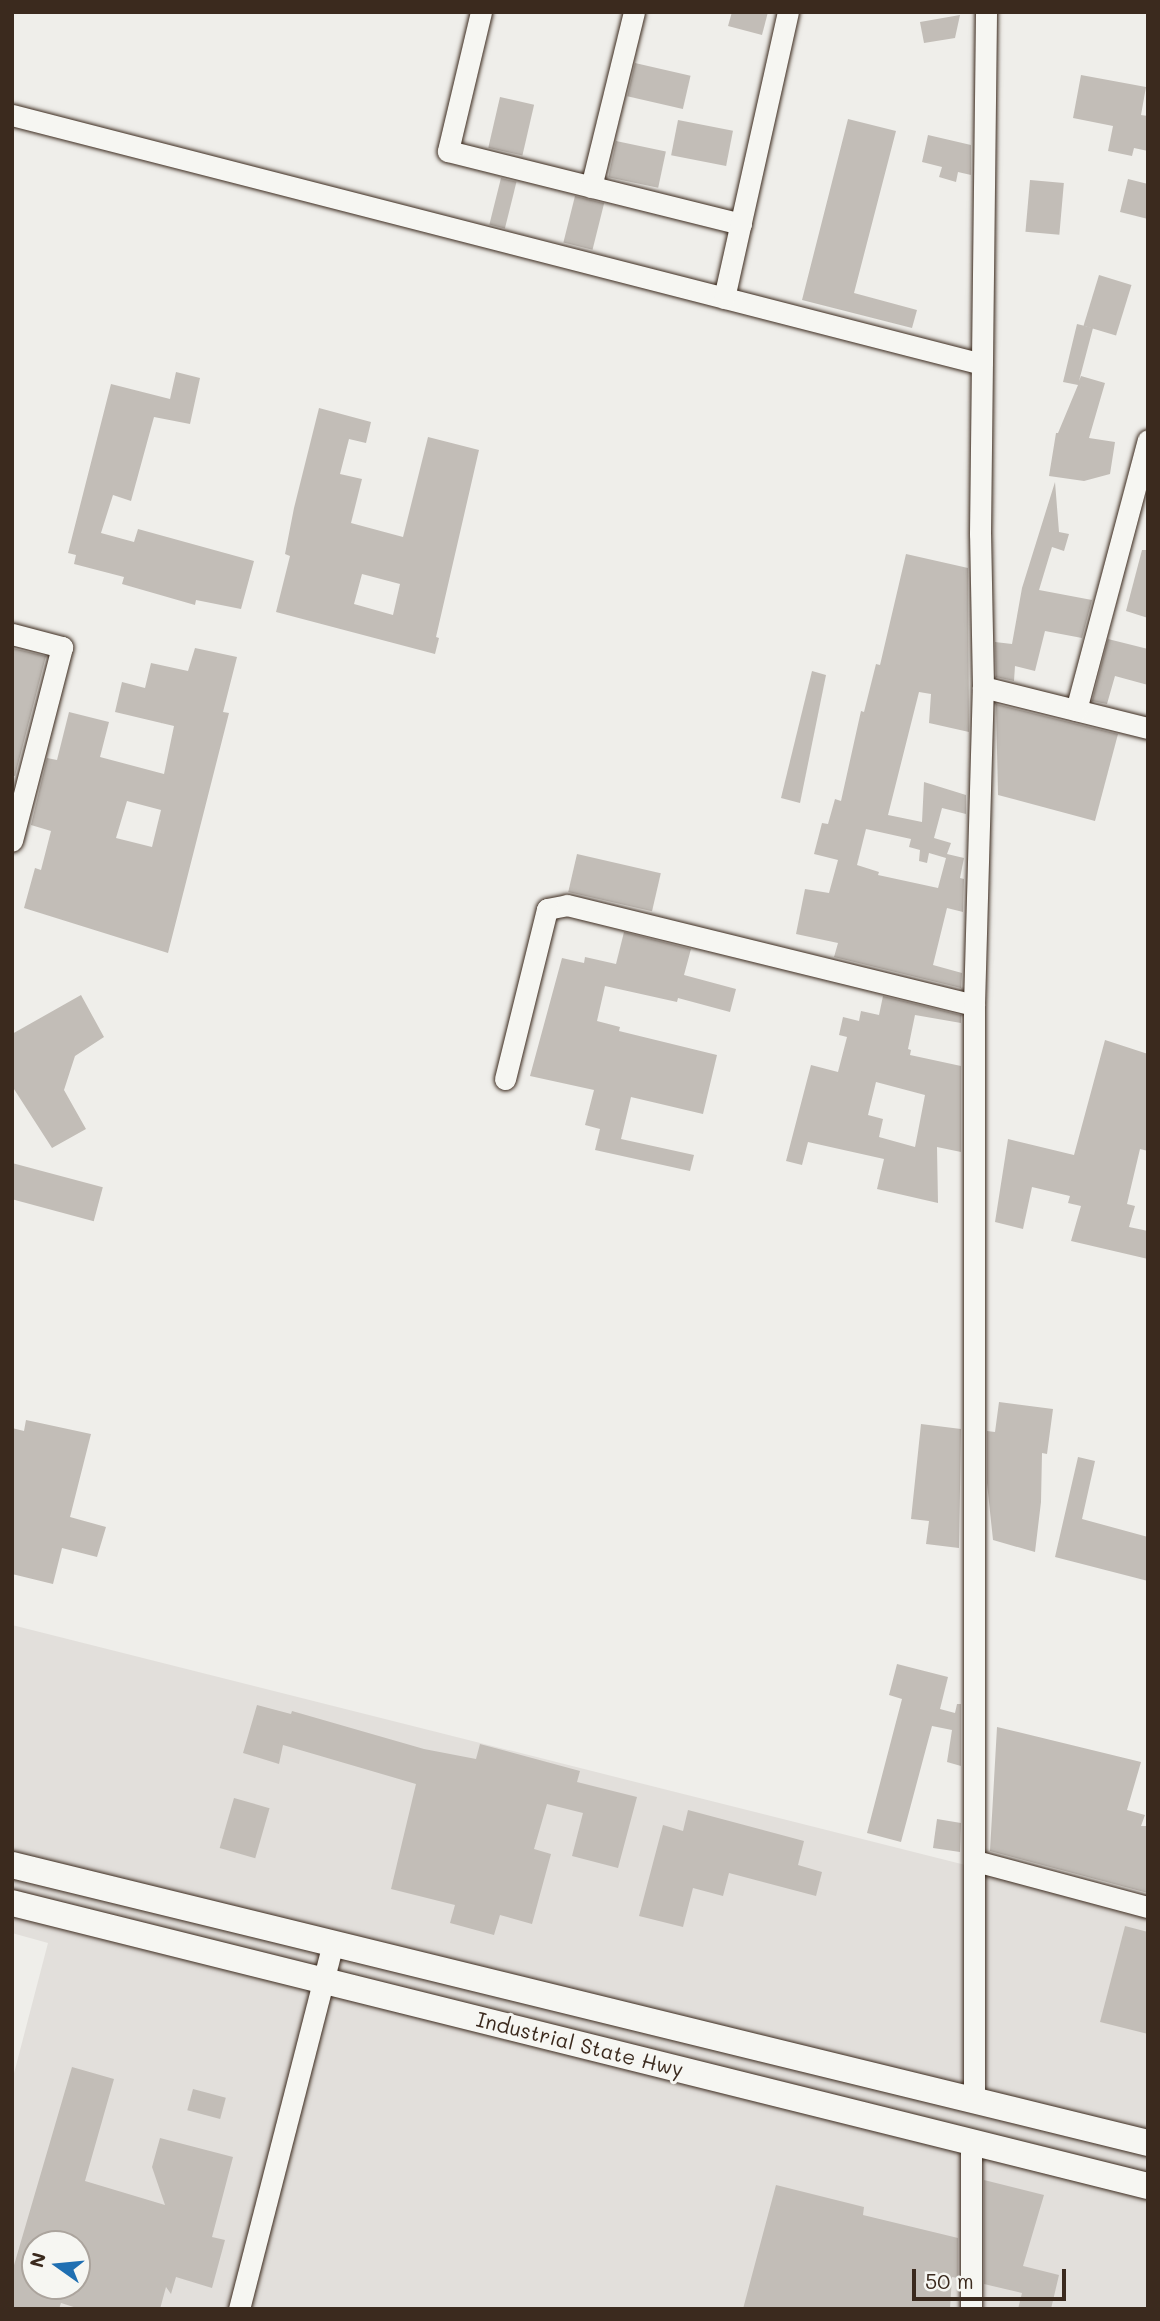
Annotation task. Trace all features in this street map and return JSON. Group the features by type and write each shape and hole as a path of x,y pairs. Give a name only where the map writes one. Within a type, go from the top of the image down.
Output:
{"main road":[{"name":"Industrial State Hwy","path":"12,1865 332,1946 1148,2144"},
{"name":"Industrial State Hwy","path":"12,1903 1148,2186"},
{"path":"780,2095 789,2056"}],"street":[{"path":"481,12 448,151 741,224"},
{"path":"591,187 634,12"},
{"path":"724,298 788,12"},
{"path":"974,2101 974,1005 983,687 980,534 986,12"},
{"path":"12,116 982,364"},
{"path":"1076,709 1148,440"},
{"path":"12,634 62,647 12,841"},
{"path":"983,687 1148,728"},
{"path":"505,1079 547,909 567,905 974,1005"},
{"path":"976,1861 1148,1907"},
{"path":"239,2309 332,1946"},
{"path":"971,2143 971,2309"}],"shaded area":[{"path":"12,1625 1148,1911 1148,2309 12,2309 12,2081 48,1943 12,1933"}],"building":[{"path":"732,12 768,12 762,35 728,26"},
{"path":"960,15 955,38 924,43 920,22"},
{"path":"635,63 691,76 683,109 627,96"},
{"path":"1081,75 1146,87 1141,115 1148,116 1148,151 1134,148 1132,156 1108,151 1113,126 1073,118"},
{"path":"500,97 534,105 522,156 488,148"},
{"path":"848,119 896,131 854,293 917,310 912,328 802,300"},
{"path":"678,120 733,131 726,166 671,155"},
{"path":"928,135 971,145 971,175 958,172 956,182 939,177 942,167 922,162"},
{"path":"616,141 666,152 658,188 608,177"},
{"path":"501,178 517,182 505,228 489,225"},
{"path":"1128,179 1148,184 1148,219 1120,212"},
{"path":"1030,180 1064,183 1059,235 1025,232"},
{"path":"575,196 604,203 592,250 563,243"},
{"path":"1099,275 1132,285 1116,336 1084,326"},
{"path":"1077,324 1093,328 1079,381 1081,376 1105,383 1089,438 1115,442 1110,474 1084,481 1049,476 1056,433 1078,385 1063,382"},
{"path":"176,372 200,378 190,424 154,417 131,501 113,495 101,533 134,542 138,529 254,561 241,609 196,600 195,605 122,584 124,577 74,564 76,555 68,553 111,384 170,399"},
{"path":"319,408 371,422 366,443 349,439 340,474 362,479 351,523 403,537 428,437 479,450 436,637 439,638 435,654 276,612 290,556 285,554","holes":["362,574 400,584 393,615 354,604"]},
{"path":"1055,482 1059,532 1069,534 1064,551 1052,547 1039,590 1092,600 1082,638 1045,631 1035,671 1015,666 1014,681 996,677 995,642 1012,644 1022,588"},
{"path":"1142,550 1148,550 1148,618 1126,611"},
{"path":"906,554 968,568 969,732 929,723 931,694 919,692 888,815 922,822 924,782 966,795 966,814 942,808 934,838 951,843 947,854 964,858 960,878 964,879 963,912 947,908 933,965 962,973 961,988 834,957 838,943 796,934 805,889 829,893 838,860 814,854 822,823 828,824 835,799 841,801 861,711 864,712 876,664 880,665","holes":["866,829 911,839 909,847 920,850 919,861 927,863 929,853 946,858 938,888 878,875 879,872 857,865"]},
{"path":"1108,639 1148,649 1148,685 1115,676 1107,704 1092,701"},
{"path":"12,648 46,656 15,776 12,775"},
{"path":"195,648 237,657 223,712 229,713 168,953 24,908 35,868 41,870 51,831 31,825 47,758 57,760 69,712 109,722 100,757 164,774 174,726 115,712 122,682 145,688 151,663 188,671","holes":["127,801 161,810 152,847 116,838"]},
{"path":"812,671 826,675 800,803 781,798"},
{"path":"996,704 1118,734 1095,821 998,795"},
{"path":"577,854 661,873 652,911 568,892"},
{"path":"624,932 691,949 684,975 736,989 730,1012 678,998 677,1002 605,986 597,1021 620,1027 619,1031 717,1055 703,1114 631,1097 621,1139 694,1155 690,1171 595,1150 600,1129 585,1125 594,1090 530,1076 562,958 584,963 585,957 616,964"},
{"path":"81,995 104,1037 75,1056 64,1090 86,1129 52,1148 12,1086 12,1034"},
{"path":"883,996 961,1015 961,1023 915,1015 908,1049 911,1050 910,1055 961,1066 961,1152 937,1147 938,1203 877,1189 884,1159 808,1142 802,1165 786,1161 811,1065 838,1072 847,1037 839,1035 843,1017 859,1021 861,1011 879,1015","holes":["876,1082 925,1095 915,1147 879,1137 883,1119 868,1115"]},
{"path":"1105,1040 1148,1054 1148,1151 1140,1149 1127,1204 1135,1206 1129,1227 1148,1231 1148,1259 1071,1241 1081,1206 1068,1203 1070,1196 1032,1187 1023,1229 995,1222 1008,1139 1074,1155"},
{"path":"12,1163 103,1187 94,1221 12,1199"},
{"path":"999,1402 1053,1409 1047,1454 1042,1453 1041,1502 1035,1552 993,1540 987,1483 987,1431 995,1432"},
{"path":"26,1420 91,1434 70,1517 106,1527 97,1557 62,1548 53,1584 12,1574 12,1428 24,1431"},
{"path":"921,1424 961,1429 959,1548 926,1544 929,1521 911,1519"},
{"path":"1078,1457 1095,1461 1082,1519 1148,1537 1148,1581 1055,1557"},
{"path":"897,1664 948,1677 940,1709 955,1713 957,1704 961,1704 961,1766 947,1762 952,1730 932,1726 901,1842 867,1833 902,1699 889,1695"},
{"path":"257,1705 291,1714 292,1711 424,1749 476,1759 480,1744 580,1771 577,1782 637,1797 618,1868 572,1856 583,1813 547,1804 534,1849 551,1854 532,1924 500,1915 494,1935 450,1923 455,1905 391,1889 416,1784 283,1745 279,1764 243,1753"},
{"path":"997,1727 1141,1762 1127,1810 1145,1815 1141,1826 1148,1826 1148,1893 990,1851"},
{"path":"234,1798 270,1808 255,1858 220,1848"},
{"path":"688,1810 804,1841 798,1865 822,1872 816,1896 729,1873 723,1896 693,1888 683,1927 639,1916 663,1825 683,1831"},
{"path":"937,1819 961,1823 960,1852 933,1848"},
{"path":"1125,1926 1148,1932 1148,2034 1100,2022"},
{"path":"72,2067 114,2079 85,2181 165,2205 152,2167 160,2138 233,2157 212,2237 225,2240 212,2288 176,2277 171,2294 166,2287 160,2309 80,2309 61,2303 59,2309 12,2309 12,2272 21,2241 21,2300 91,2300 91,2230 24,2230"},
{"path":"193,2089 226,2098 220,2119 187,2110"},
{"path":"984,2180 1044,2195 1023,2266 1059,2275 1051,2309 1018,2309 1022,2293 984,2284"},
{"path":"776,2185 864,2207 863,2215 958,2238 958,2278 952,2277 950,2309 743,2309"}]}
